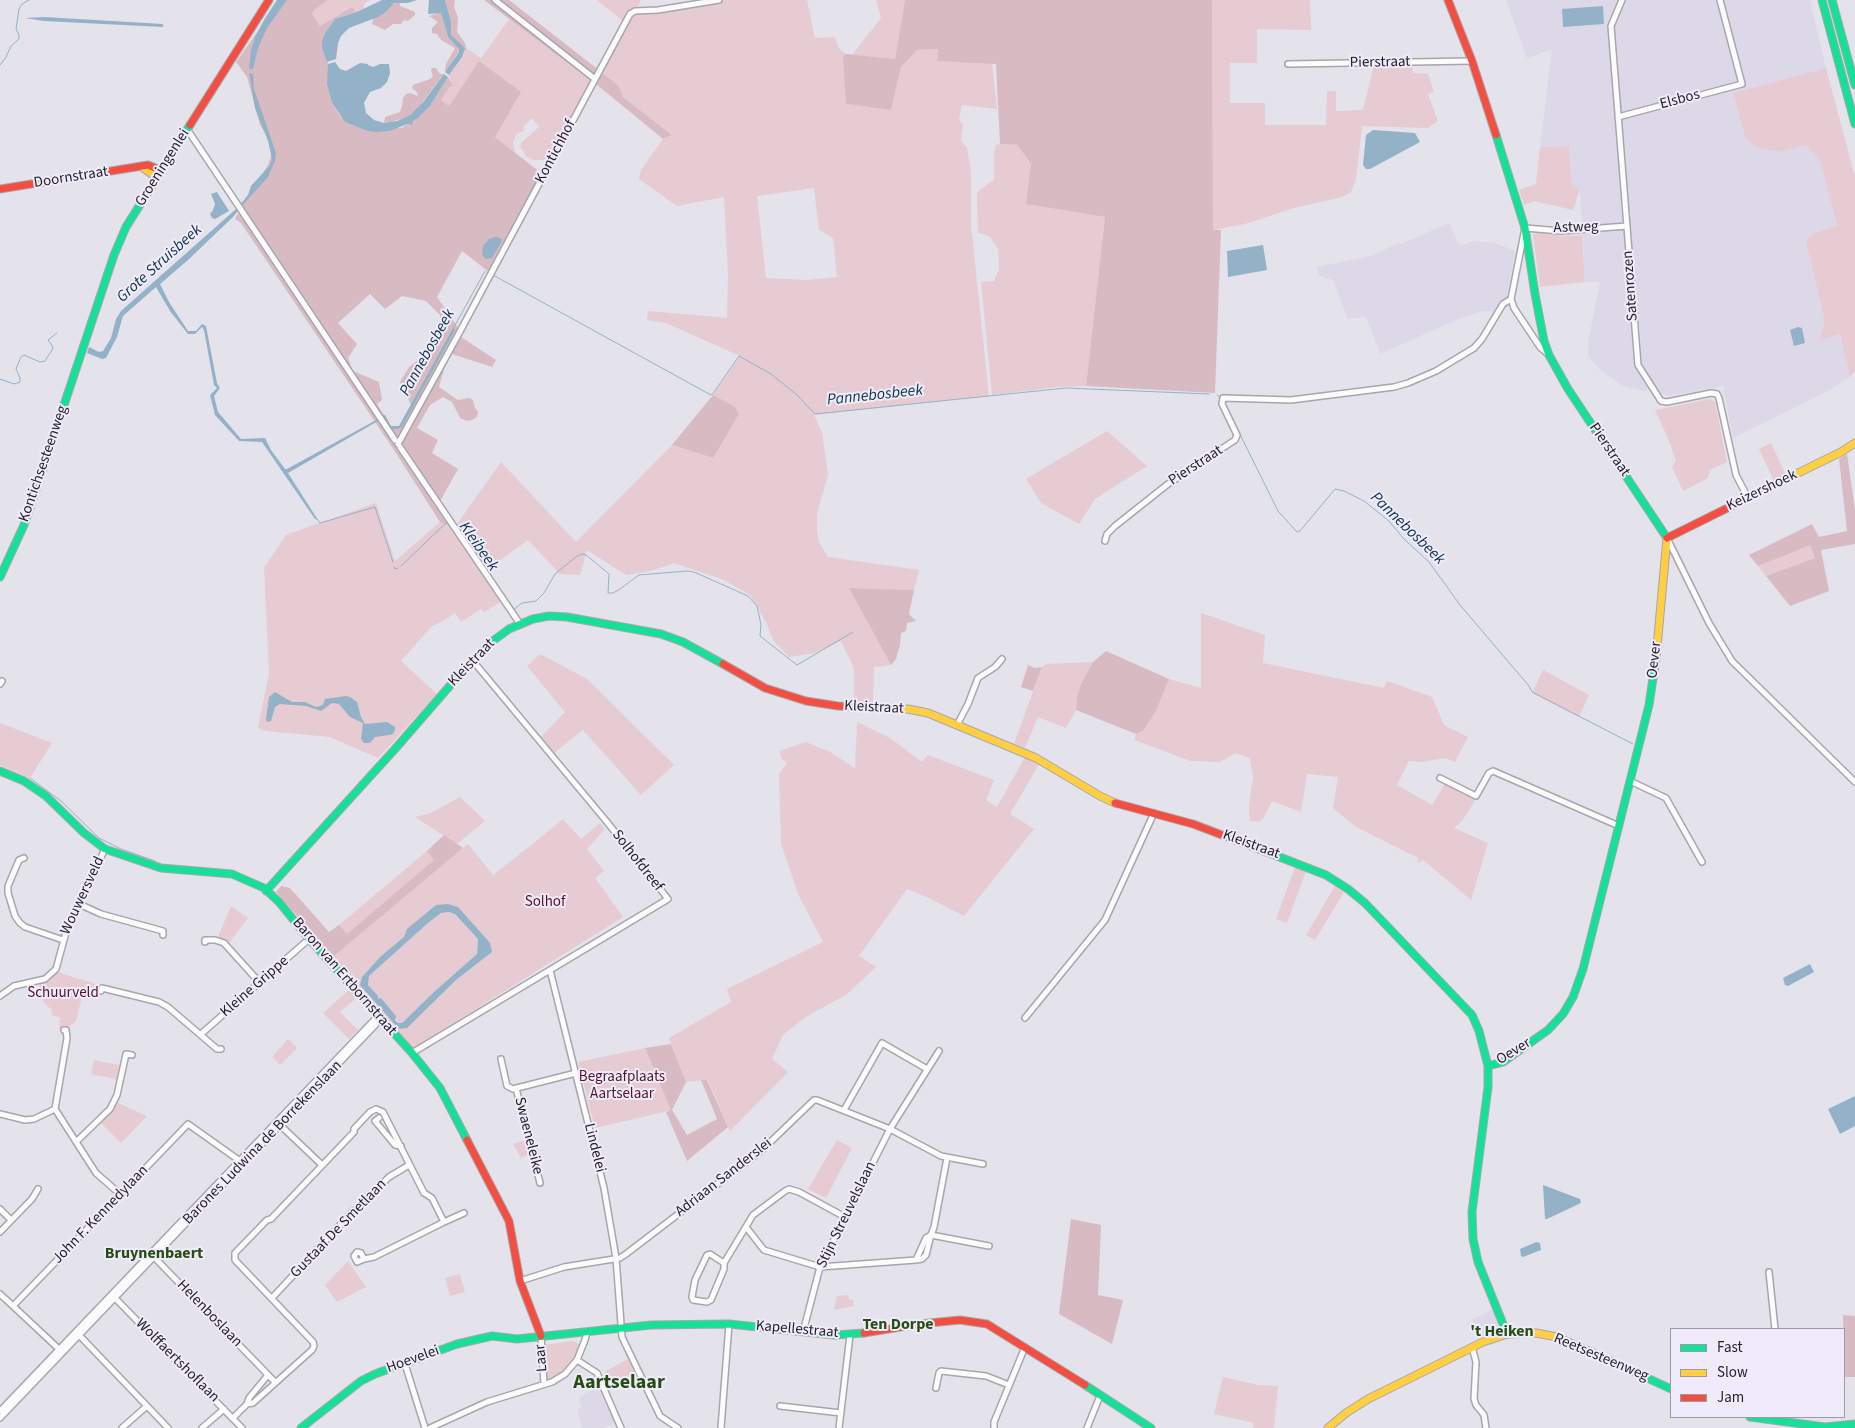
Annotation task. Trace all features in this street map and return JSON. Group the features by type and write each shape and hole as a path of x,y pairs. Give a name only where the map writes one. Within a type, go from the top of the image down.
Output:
{"main road":[{"name":"Groeningenlei","path":"82,349 126,227 270,0"},
{"name":"Pierstraat","path":"1448,0 1472,61 1525,228 1537,303 1549,355 1568,389 1667,538"},
{"path":"1822,0 1855,124"},
{"path":"1832,0 1855,85"},
{"name":"Doornstraat","path":"0,189 148,165 158,174"},
{"name":"Kontichsesteenweg","path":"0,577 24,525 82,349"},
{"name":"Keizershoek","path":"1667,538 1841,452 1855,443"},
{"name":"Oever","path":"1507,1334 1478,1262 1472,1231 1472,1212 1488,1087 1488,1066 1503,1062 1548,1030 1563,1014 1573,997 1583,969 1652,688 1667,538"},
{"name":"Kleistraat","path":"266,891 473,662 498,637 520,624 539,618 558,616 661,634 683,642 765,688 790,697 817,704 908,709 928,713 1036,758 1100,796 1120,805 1194,824 1314,869 1348,889 1369,907 1460,1000 1472,1015 1479,1031 1488,1066"},
{"name":"Baron van Ertbornstraat","path":"0,771 24,781 46,796 84,833 105,849 161,868 232,874 253,882 279,902 309,939 412,1053 440,1088 509,1221 520,1281 540,1336"},
{"name":"Kapellestraat","path":"621,1329 651,1325 729,1324 804,1332 850,1334 960,1320 987,1324 1151,1428"},
{"name":"Laar","path":"540,1336 621,1329"},
{"name":"Reetsesteenweg","path":"1328,1428 1346,1413 1368,1399 1472,1346 1507,1334 1536,1333 1558,1337 1670,1389"},
{"name":"Hoevelei","path":"301,1428 361,1382 375,1374 457,1344 492,1336 517,1339 540,1336"},
{"path":"1766,1418 1835,1427 1849,1426"}],"street":[{"path":"495,0 595,79"},
{"name":"Kontichhof","path":"398,444 631,13 719,0"},
{"name":"Satenrozen","path":"1622,0 1611,24 1639,368 1661,401 1667,402 1711,393 1717,394 1736,475 1748,498"},
{"name":"Elsbos","path":"1618,117 1742,84 1720,0"},
{"name":"Pierstraat","path":"1288,64 1472,61"},
{"path":"189,132 374,410 520,624"},
{"name":"Astweg","path":"1525,228 1561,231 1627,226"},
{"path":"1525,228 1511,299 1514,308 1540,347 1549,355"},
{"name":"Pierstraat","path":"1106,540 1108,534 1115,526 1168,484 1235,440 1237,435 1222,404 1223,398 1291,400 1394,387 1408,383 1436,371 1474,348 1482,339 1503,304 1511,299"},
{"name":"Pierstraat","path":"1667,538 1709,623 1732,660 1855,782"},
{"path":"957,725 978,678 995,668 1002,659"},
{"name":"Solhofdreef","path":"412,1053 668,900 607,822 473,662"},
{"path":"1440,778 1476,796 1492,771 1619,826"},
{"path":"1630,781 1666,798 1702,862"},
{"path":"1025,1018 1105,920 1154,813"},
{"name":"Wouwersveld","path":"0,996 14,986 46,979 56,969 68,925 105,849"},
{"path":"24,858 19,860 8,886 8,893 15,916 26,927 63,940"},
{"path":"79,904 101,914 163,932 162,935"},
{"name":"Kleine Grippe","path":"201,1034 309,939"},
{"path":"204,942 205,940 215,940 224,943 260,984"},
{"name":"Lindelei","path":"550,970 604,1188 616,1258 622,1337 660,1416 678,1428"},
{"path":"101,991 102,988 159,1002 168,1007 217,1049 222,1049"},
{"name":"Barones Ludwina de Borrekenslaan","path":"152,1256 239,1160 278,1123 379,1018"},
{"path":"64,1030 66,1030 67,1038 55,1109 96,1173 120,1194"},
{"path":"844,1110 882,1043 927,1069"},
{"path":"890,1129 939,1051"},
{"path":"76,1142 110,1109 118,1095 126,1054 132,1055"},
{"name":"Swaeneleike","path":"501,1059 508,1086 512,1089 576,1073"},
{"name":"Swaeneleike","path":"516,1088 540,1183"},
{"name":"Adriaan Sanderslei","path":"616,1258 626,1254 762,1150 814,1100 829,1104 890,1129 947,1158 983,1164"},
{"path":"829,1104 832,1111"},
{"path":"0,1114 25,1120 34,1120 55,1109"},
{"path":"247,1404 253,1403 312,1350 314,1346 313,1342 235,1260 235,1253 267,1220 271,1219 354,1132 354,1129 370,1112 376,1109 383,1112 424,1193 433,1200 444,1222"},
{"path":"380,1118 376,1121 395,1145 401,1146"},
{"path":"278,1123 322,1165"},
{"name":"Barones Ludwina de Borrekenslaan","path":"0,1418 113,1296 244,1164 278,1123"},
{"name":"John F. Kennedylaan","path":"13,1306 188,1124 244,1164"},
{"name":"Stijn Streuvelslaan","path":"804,1332 820,1267 890,1129"},
{"path":"931,1235 947,1158"},
{"name":"Gustaaf De Smetlaan","path":"272,1298 354,1210 392,1175 409,1165"},
{"path":"0,1232 38,1189"},
{"path":"724,1263 710,1254 707,1255 695,1280 693,1300 707,1302 711,1300 724,1269 724,1263 752,1215 789,1189 799,1192 845,1217"},
{"path":"0,1209 11,1220"},
{"path":"364,1259 374,1257 464,1213"},
{"path":"746,1226 764,1250 820,1267 916,1260 926,1238 931,1235 989,1246"},
{"name":"Helenboslaan","path":"152,1256 275,1382"},
{"path":"520,1281 564,1267 616,1258"},
{"path":"1769,1272 1774,1328"},
{"path":"0,1294 61,1351"},
{"name":"Barones Ludwina de Borrekenslaan","path":"0,1411 61,1351 80,1336 113,1296"},
{"name":"Wolffaertshoflaan","path":"113,1296 242,1428"},
{"path":"722,1428 729,1324"},
{"name":"Laar","path":"540,1336 544,1384 552,1382 565,1374 577,1360 586,1340 587,1332"},
{"path":"839,1428 850,1334"},
{"path":"80,1336 168,1428"},
{"path":"1472,1346 1476,1362 1474,1399 1484,1415 1486,1428"},
{"path":"994,1428 994,1422 1025,1347"},
{"path":"577,1360 597,1373 619,1427"},
{"path":"405,1364 425,1428"},
{"path":"936,1388 941,1371 986,1376 1009,1385"},
{"path":"233,1418 247,1404 249,1398 268,1375"},
{"path":"430,1428 457,1414 488,1402 544,1384"},
{"path":"1087,1428 1100,1396"},
{"path":"122,1428 147,1406"},
{"path":"780,1406 841,1413"},
{"path":"202,1428 224,1409"}],"shaded area":[{"path":"280,0 328,0 314,10 312,14 320,26 352,7 355,12 335,19 325,33 322,48 328,64 328,86 332,103 347,123 402,128 407,124 410,125 430,106 448,77 453,86 449,87 441,100 449,106 479,61 521,92 495,137 541,173 489,272 462,251 437,297 459,329 461,337 496,360 492,367 452,354 446,363 439,387 458,400 469,398 473,400 478,412 477,417 467,421 460,418 452,402 443,397 430,405 417,428 438,440 432,453 458,469 439,503 455,528 440,522 392,447 241,223 235,219 252,188 268,165 274,147 260,125 247,77 236,62","holes":["370,294 385,309 402,296 426,301 440,315 440,342 409,367 400,382 411,405 397,427 391,426 377,404 382,400 379,382 353,371 348,358 357,344 338,323"]},
{"path":"445,0 455,0 454,7 458,18 457,32 465,43 465,51 451,35 451,21"},
{"path":"484,0 509,0 618,85 623,97 672,135 663,139 596,84"},
{"path":"905,0 1212,0 1213,230 1221,230 1215,393 1086,386 1105,217 1026,204 1031,164 1017,145 1000,144 996,64 937,61 938,49 917,50 901,67 891,110 846,104 843,58 845,54 895,59"},
{"path":"1506,0 1810,0 1826,68 1733,93 1745,137 1752,144 1760,149 1780,152 1806,145 1820,160 1837,226 1813,233 1806,241 1824,318 1819,339 1840,334 1850,377 1828,391 1733,438 1723,386 1668,396 1660,393 1642,366 1639,322 1632,323 1635,362 1637,371 1648,389 1645,391 1623,386 1599,369 1588,355 1588,343 1600,282 1585,282 1580,189 1572,186 1569,146 1540,147 1552,49 1527,58"},
{"path":"400,2 400,6 415,12 415,15 408,21 404,20 401,24 393,24 385,30 372,24 373,19 386,12 392,4"},
{"path":"441,12 448,37 458,47 459,51 445,72 446,64 455,48 441,40 437,34 432,33 432,28 438,22 429,16"},
{"path":"432,68 436,68 440,74 444,74 417,109 407,117 384,123 385,117 400,112 403,98 406,94 410,93 418,96 417,92 412,88 413,85 430,79 433,76"},
{"path":"1449,223 1460,246 1474,241 1495,243 1515,251 1506,300 1500,303 1495,312 1482,311 1456,320 1380,354 1366,317 1348,319 1333,280 1319,276 1317,267 1370,256"},
{"path":"713,395 734,406 739,414 713,458 672,445"},
{"path":"1847,454 1855,510 1855,544 1821,550 1829,591 1790,606 1766,576 1815,558 1810,545 1758,566 1749,555 1812,524 1819,537 1847,531 1839,459"},
{"path":"849,588 914,590 909,614 916,621 907,623 906,631 901,633 896,659 891,665"},
{"path":"1106,651 1169,679 1156,711 1143,731 1136,734 1076,710 1081,684 1093,662"},
{"path":"1028,665 1035,668 1042,667 1033,691 1021,687"},
{"path":"444,835 463,848 333,957 276,892 281,886 290,888 329,932 339,925 347,934 434,860 427,851"},
{"path":"671,1044 686,1082 672,1110 687,1135 717,1119 701,1080 707,1080 728,1127 687,1161 666,1112 671,1110 645,1048"},
{"path":"1071,1219 1101,1225 1098,1295 1123,1300 1112,1344 1059,1314"},
{"path":"1493,1309 1499,1329 1482,1337 1472,1320"},
{"path":"1843,1315 1855,1316 1855,1377 1845,1377 1845,1328 1843,1328"},
{"path":"600,1386 616,1422 604,1428 582,1428 577,1409 582,1408 579,1397"}],"green space":[{"path":"328,0 370,0 364,4 364,9 355,12 354,9 350,8 320,26 312,14 314,10"},
{"path":"597,0 641,0 636,11 719,0 807,0 815,38 835,37 838,47 845,54 843,58 847,104 891,110 901,67 917,50 938,49 937,61 992,62 997,109 962,105 959,120 963,124 961,140 967,148 971,172 971,224 989,396 814,415 822,432 828,475 817,513 817,530 819,542 828,557 919,570 914,590 849,588 891,665 874,667 873,703 854,702 854,668 841,641 815,653 789,657 773,640 766,622 750,595 724,580 674,563 650,571 626,575 587,550 580,575 560,574 528,540 485,571 503,598 499,603 484,612 481,609 461,622 455,613 432,626 401,661 437,694 378,758 330,737 266,731 258,728 269,674 264,568 286,535 376,503 395,561 440,522 455,527 501,462 576,542 672,445 713,458 734,406 713,395 740,356 666,323 647,320 648,311 727,318 728,274 724,197 677,206 639,179 641,170 663,139 672,135 623,97 618,85 597,68 623,21","holes":["814,188 819,230 833,238 837,277 806,280 766,278 757,196"]},
{"path":"876,0 905,0 895,59 852,55 881,18"},
{"path":"1212,0 1310,0 1311,30 1257,29 1257,63 1230,63 1230,103 1265,103 1265,125 1326,125 1327,91 1336,91 1336,111 1363,110 1374,65 1412,65 1413,73 1428,74 1434,92 1428,94 1438,121 1427,128 1362,126 1356,179 1351,192 1342,197 1294,208 1245,224 1213,230"},
{"path":"510,18 591,80 549,158 543,160 534,160 527,157 520,147 522,142 539,127 532,118 523,127 524,130 516,135 513,143 515,153 495,137 479,62 449,106 441,100 451,83 449,75 466,48 481,58"},
{"path":"1826,68 1855,177 1855,371 1850,377 1840,334 1819,340 1824,318 1806,241 1813,233 1837,226 1820,160 1806,145 1780,152 1760,149 1752,144 1745,137 1733,93"},
{"path":"996,145 1017,145 1031,165 1027,204 1105,217 1086,386 1057,387 992,395 981,282 994,281 999,269 998,248 989,236 978,233 977,192 994,180 994,153"},
{"path":"1569,146 1572,186 1580,189 1573,210 1534,201 1524,205 1519,190 1536,184 1540,147"},
{"path":"1537,232 1562,236 1582,235 1585,282 1540,287 1533,235"},
{"path":"1710,399 1715,402 1727,462 1710,470 1708,478 1683,491 1672,467 1676,461 1655,410"},
{"path":"1107,431 1147,466 1095,499 1079,524 1041,503 1026,479"},
{"path":"1771,443 1786,475 1774,481 1759,449"},
{"path":"1810,544 1815,558 1766,576 1758,566"},
{"path":"1201,613 1265,635 1263,663 1384,688 1387,681 1432,697 1444,725 1468,737 1455,762 1446,758 1421,762 1409,761 1397,785 1432,805 1446,782 1476,796 1462,821 1454,828 1488,843 1471,900 1423,860 1417,864 1418,858 1356,827 1333,808 1338,777 1307,774 1301,812 1272,801 1264,817 1259,822 1250,821 1249,806 1253,777 1250,758 1235,753 1220,762 1191,761 1134,740 1136,734 1143,731 1156,711 1169,679 1201,688"},
{"path":"540,654 587,679 674,765 641,795 583,730 554,753 541,737 565,712 527,666"},
{"path":"1093,662 1081,684 1076,710 1066,728 1038,717 1025,748 1014,744 1042,667 1046,664"},
{"path":"1543,670 1589,695 1579,717 1532,693"},
{"path":"857,722 890,738 922,762 928,755 994,780 986,800 997,807 1025,757 1039,764 1010,814 1034,829 964,916 907,889 859,956 876,967 847,994 804,1018 783,1035 772,1059 788,1072 730,1131 708,1080 686,1082 669,1038 731,1002 727,989 823,942 799,896 781,844 779,774 787,763 781,758 780,751 806,742 830,752 855,768"},
{"path":"0,723 52,743 30,778 0,765"},
{"path":"460,797 485,821 457,844 415,817 431,813"},
{"name":"Solhof","path":"563,819 581,839 600,823 605,829 587,849 604,871 595,878 623,917 412,1049 333,957 468,844 493,875","holes":["448,904 492,952 399,1029 362,977 381,956"]},
{"path":"427,851 435,860 347,934 339,925"},
{"path":"1295,867 1306,871 1287,923 1276,919"},
{"path":"1335,886 1344,892 1315,940 1306,935"},
{"path":"231,906 248,918 229,943 218,937"},
{"path":"449,912 455,914 478,939 477,954 402,1023 399,1023 368,985 369,976 428,923 441,913"},
{"name":"Schuurveld","path":"57,972 99,985 96,995 83,992 76,1021 70,1026 59,1029 60,1017 53,1016 51,1009 45,1004 39,994 40,984 50,980"},
{"path":"349,990 356,998 340,1012 358,1030 349,1039 323,1013"},
{"path":"288,1039 297,1048 280,1065 272,1057"},
{"name":"Begraafplaats Aartselaar","path":"645,1048 672,1110 595,1128 578,1062"},
{"path":"94,1060 119,1065 116,1079 91,1074"},
{"path":"118,1103 147,1116 121,1143 101,1123"},
{"path":"527,1140 530,1154 521,1158 513,1144"},
{"path":"837,1140 852,1148 826,1198 808,1189"},
{"path":"348,1261 366,1287 337,1302 325,1285"},
{"path":"460,1274 465,1292 450,1296 445,1278"},
{"path":"848,1295 849,1300 853,1299 854,1306 834,1310 837,1296"},
{"path":"573,1341 581,1345 571,1363 563,1372 549,1381 547,1380 543,1345"},
{"path":"628,1359 637,1378 609,1391 604,1378 606,1371"},
{"path":"1223,1377 1258,1385 1278,1386 1274,1428 1253,1428 1254,1423 1214,1414"}],"water":[{"path":"277,0 287,0 267,28 258,48 253,69 249,69 251,50 255,37"},
{"path":"382,0 417,0 408,3 394,3 386,12 378,17 349,28 341,36 338,43 336,59 327,62 322,42 325,33 335,19 359,11"},
{"path":"429,0 445,0 451,21 451,35 465,49 462,57 449,75 445,72 459,52 459,49 448,37 441,13 428,14"},
{"path":"1603,6 1604,24 1563,27 1562,9"},
{"path":"44,17 163,24 163,27 44,21 25,18"},
{"path":"335,62 340,69 346,71 360,63 373,67 380,64 389,64 390,73 387,82 381,88 370,92 364,103 366,113 374,120 384,123 397,121 410,115 424,101 444,74 448,77 430,106 413,121 412,125 407,124 390,131 374,132 345,122 332,103 327,84 328,64"},
{"path":"249,73 253,74 254,89 276,153 275,161 268,177 241,207 240,205 248,195 251,186 270,165 272,159 268,141 255,108"},
{"path":"1373,130 1415,133 1420,142 1370,169 1366,169 1363,165 1366,135"},
{"path":"217,192 229,211 215,219 210,214 215,204 211,194"},
{"path":"236,209 238,211 233,217 160,284 188,331 196,331 202,324 206,326 217,383 220,388 214,396 218,412 241,439 265,438 285,469 378,419 378,421 288,473 318,520 315,519 262,442 239,441 215,415 210,395 217,388 214,385 204,330 202,327 195,334 188,334 170,311 156,287 123,316 117,337 106,358 102,359 87,353 89,347 99,352 103,351 111,338 116,319 121,311"},
{"path":"496,237 502,239 501,243 492,258 486,259 482,255 483,246 489,239"},
{"path":"1263,245 1267,270 1228,277 1227,251"},
{"path":"1798,327 1802,328 1805,343 1794,346 1790,330"},
{"path":"453,328 455,330 402,427 392,429 382,415 385,415 391,426 399,426"},
{"path":"275,692 292,702 305,702 316,707 323,705 325,699 350,697 357,702 365,724 387,722 395,727 395,730 393,734 375,737 370,743 364,743 361,739 363,723 350,717 339,704 332,703 321,711 306,706 280,704 275,707 271,721 267,722 269,697"},
{"path":"448,904 458,907 490,943 492,952 456,980 407,1028 399,1029 360,985 362,977 381,956 404,937 407,929 436,905","holes":["449,912 455,914 478,939 477,954 402,1023 398,1023 395,1020 396,1016 381,998 378,999 378,996 368,985 369,976 441,913"]},
{"path":"1810,964 1814,972 1788,986 1785,985 1783,978"},
{"path":"1855,1096 1855,1126 1840,1134 1828,1109"},
{"path":"1543,1185 1580,1199 1581,1203 1545,1219"},
{"path":"1536,1242 1540,1243 1541,1250 1523,1257 1521,1256 1520,1249"}],"waterway":[{"path":"0,65 11,46 19,39 16,29 19,9 22,4 29,0"},
{"name":"Pannebosbeek","path":"453,329 485,271"},
{"name":"Pannebosbeek","path":"493,275 709,394 712,395 739,356 771,374 796,394 815,414 1066,388 1209,394"},
{"name":"Grote Struisbeek","path":"0,379 14,384 20,382 16,369 21,357 24,355 40,362 45,361 53,347 48,340 57,333"},
{"name":"Pannebosbeek","path":"1225,404 1278,511 1297,532 1300,531 1335,489 1344,491 1364,501 1389,521 1403,538 1429,562 1460,605 1529,686 1532,692 1633,744"},
{"name":"Kleibeek","path":"317,519 320,523 375,507 393,562"},
{"name":"Kleibeek","path":"401,566 447,522 509,612"},
{"name":"Kleibeek","path":"513,610 522,603 536,601 544,593 555,574 582,554 586,555 609,574 608,593 613,593 620,589 639,575 687,571 694,572 748,596 757,606 761,625 760,636 797,665 853,632"},
{"name":"Kleibeek","path":"394,567 395,569 398,568"},
{"name":"Pannebosbeek","path":"1661,643 1663,620"},
{"name":"Pannebosbeek","path":"1642,747 1653,703 1660,650"},
{"path":"30,778 61,801 99,838 121,849 155,861"}],"traffic: fast":[{"path":"1822,0 1855,124"},
{"path":"1832,0 1855,85"},
{"path":"0,577 24,525 114,255 126,227 190,125"},
{"path":"1496,135 1525,228 1535,294 1544,341 1549,355 1568,389 1667,538"},
{"path":"266,891 454,681 490,643 509,629 533,619 549,616 567,617 661,634 683,642 723,664"},
{"path":"1488,1066 1503,1062 1548,1030 1563,1014 1573,997 1583,969 1649,705 1656,658"},
{"path":"0,771 24,781 46,796 84,833 105,849 161,868 232,874 264,888 279,902 309,939 412,1053 440,1088 467,1140"},
{"path":"1259,849 1326,875 1348,889 1365,903 1472,1015 1479,1031 1488,1066 1488,1087 1472,1212 1473,1239 1478,1262 1507,1334"},
{"path":"301,1428 361,1381 375,1374 457,1344 492,1336 517,1339 651,1325 729,1324 834,1335 864,1333"},
{"path":"1589,1351 1670,1389"},
{"path":"1085,1385 1151,1428"},
{"path":"1758,1418 1825,1427 1855,1424"}],"traffic: slow":[{"path":"142,167 156,177"},
{"path":"1790,477 1855,443"},
{"path":"1656,658 1667,538"},
{"path":"882,708 908,709 928,713 1036,758 1115,803"},
{"path":"1328,1428 1346,1413 1368,1399 1483,1342 1507,1334 1536,1333 1557,1337 1589,1351"}],"traffic: jam":[{"path":"190,125 269,0"},
{"path":"1448,0 1472,61 1496,135"},
{"path":"0,189 148,165 160,170"},
{"path":"1667,538 1790,477"},
{"path":"723,664 765,688 806,701 838,706 882,708"},
{"path":"1115,803 1193,824 1259,849"},
{"path":"467,1140 509,1221 520,1281 541,1336"},
{"path":"864,1333 919,1324 960,1320 987,1324 1085,1385"}],"district":[{"name":"Bruynenbaert","path":"154,1254"},
{"name":"Ten Dorpe","path":"898,1325"},
{"name":"'t Heiken","path":"1502,1332"},
{"name":"Aartselaar","path":"619,1384"}]}
